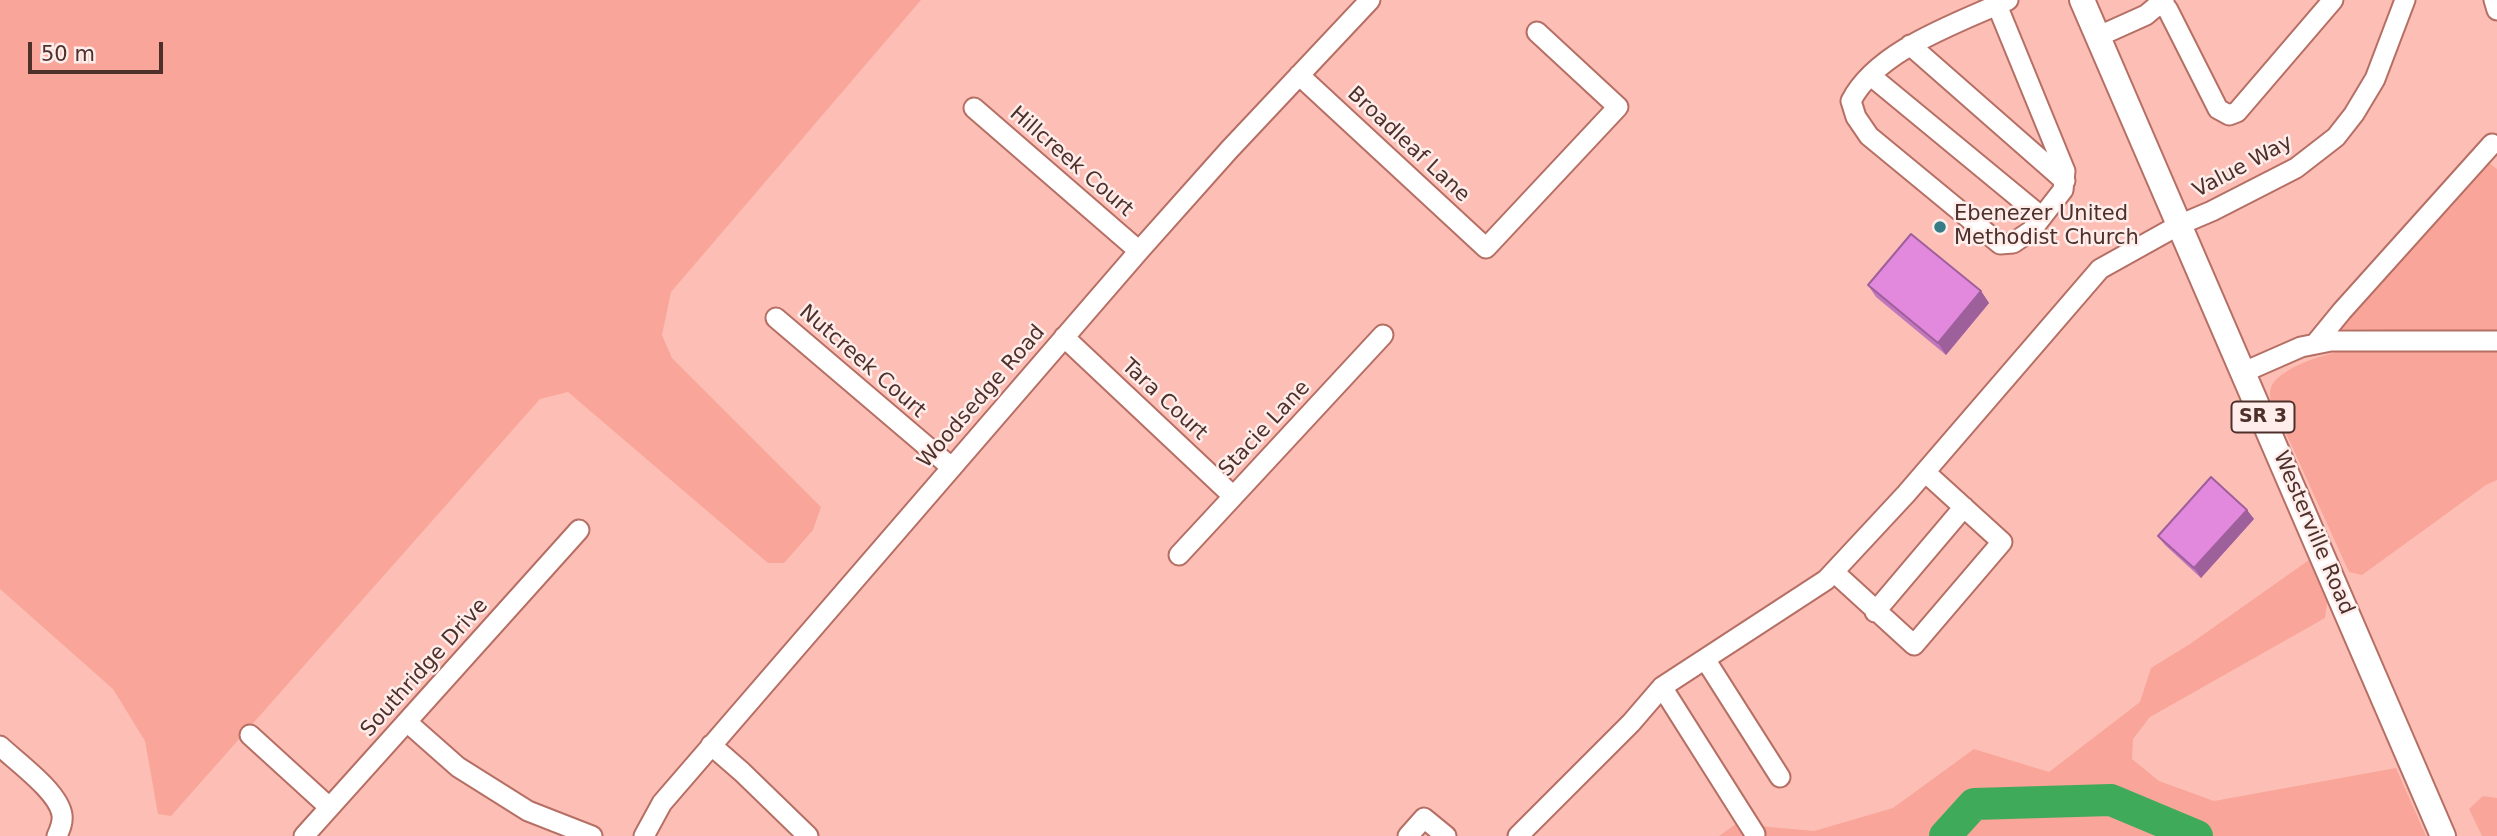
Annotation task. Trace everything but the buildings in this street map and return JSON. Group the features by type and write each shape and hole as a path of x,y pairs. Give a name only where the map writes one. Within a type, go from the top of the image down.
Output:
{"main road":[{"name":"Westerville Road","path":"2082,0 2443,836"}],"street":[{"name":"Woodsedge Road","path":"644,836 662,803 951,467 1139,251 1298,75 1370,0"},
{"path":"2097,37 2146,15 2163,1 2218,109 2229,116 2237,111 2333,0"},
{"name":"Value Way","path":"1518,836 1631,723 1662,687 1826,580 1925,472 2100,269 2179,225 2213,211 2296,168 2336,137 2354,114 2375,79 2405,0"},
{"path":"2494,0 2497,10"},
{"path":"2003,3 2064,171 2065,181 2063,190 2023,238 2013,243 2000,244 1869,136 1856,117 1851,101 1871,76 1910,45 2003,3"},
{"name":"Broadleaf Lane","path":"1298,75 1486,248 1618,107 1536,33"},
{"path":"1910,45 2065,181"},
{"path":"1871,76 2042,216"},
{"name":"Hillcreek Court","path":"974,108 1139,251"},
{"path":"2315,344 2492,144"},
{"name":"Nutcreek Court","path":"776,318 951,467"},
{"name":"Stacie Lane","path":"1179,555 1383,335"},
{"name":"Tara Court","path":"1064,337 1233,496"},
{"path":"2244,372 2301,346 2331,341 2497,341"},
{"path":"1834,572 1914,645 2002,542 1925,472"},
{"path":"1875,612 1964,507"},
{"name":"Southridge Drive","path":"304,836 579,530"},
{"path":"1705,659 1780,777"},
{"path":"1662,687 1755,834"},
{"path":"407,722 458,767 528,811 592,836"},
{"path":"250,735 329,807"},
{"path":"711,745 808,836"},
{"path":"0,746 52,794 61,809 60,827"},
{"path":"1408,836 1424,818 1446,836"}],"shaded area":[{"path":"0,0 921,0 671,292 662,335 672,358 821,507 813,530 784,563 768,563 568,392 540,399 171,816 158,814 145,741 113,689 0,589"},
{"path":"2489,163 2497,169 2497,332 2334,329 2481,164"},
{"path":"2356,348 2497,351 2497,480 2486,485 2362,575 2349,572 2270,398 2273,384 2290,369"},
{"path":"2309,560 2327,603 2325,618 2150,717 2133,739 2132,759 2159,781 2214,801 2396,768 2426,836 1719,836 1736,824 1814,831 1893,808 1974,749 2049,772 2140,702 2151,668 2190,644"},
{"path":"2483,796 2497,798 2497,836 2482,836 2469,809"}],"waterway":[{"path":"1945,836 1974,804 2111,800 2197,836"}],"place":[{"name":"Ebenezer United Methodist Church","path":"1940,227"}]}
